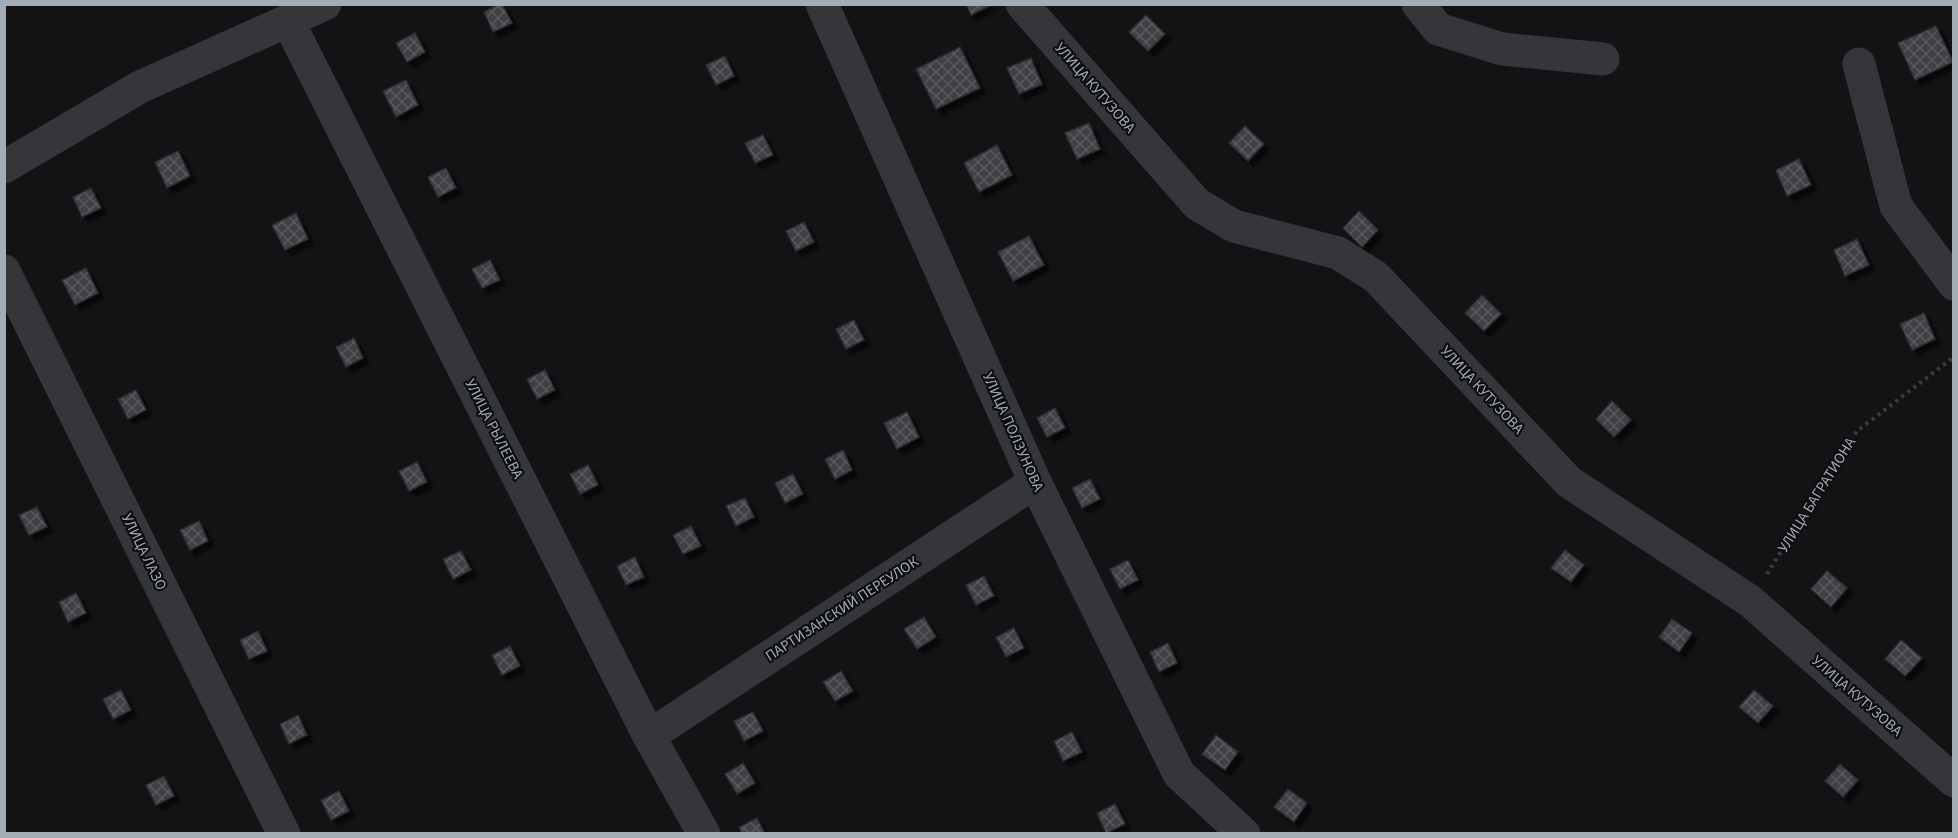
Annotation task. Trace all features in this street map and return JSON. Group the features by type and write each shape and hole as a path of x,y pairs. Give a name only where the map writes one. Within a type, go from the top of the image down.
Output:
{"street":[{"path":"4,167 141,87 325,4"},
{"name":"УЛИЦА ПОЛЗУНОВА","path":"822,4 1035,482 1179,774 1244,834"},
{"name":"УЛИЦА КУТУЗОВА","path":"1022,4 1197,204 1234,226 1338,253 1376,277 1569,482 1750,601 1953,781"},
{"path":"1418,4 1438,29 1502,49 1603,59"},
{"name":"УЛИЦА РЫЛЕЕВА","path":"288,21 649,736 704,834"},
{"path":"1859,64 1896,206 1953,284"},
{"name":"УЛИЦА ЛАЗО","path":"4,271 284,834"},
{"name":"ПАРТИЗАНСКИЙ ПЕРЕУЛОК","path":"649,736 1035,482"}],"path":[{"name":"УЛИЦА БАГРАТИОНА","path":"1750,601 1857,431 1953,357"}],"building":[{"path":"502,4 512,23 493,32 484,12"},
{"path":"966,4 993,4 971,15"},
{"path":"1146,15 1165,34 1148,51 1129,32"},
{"path":"1936,26 1953,62 1915,80 1898,43"},
{"path":"415,33 425,52 407,62 396,43"},
{"path":"960,47 980,88 936,109 916,69"},
{"path":"725,56 734,76 716,85 706,65"},
{"path":"1031,58 1042,84 1019,94 1007,68"},
{"path":"406,80 418,105 396,117 383,91"},
{"path":"1089,123 1100,149 1077,159 1065,133"},
{"path":"1245,126 1264,144 1248,161 1229,143"},
{"path":"763,135 773,155 755,163 745,143"},
{"path":"997,145 1012,175 979,192 964,163"},
{"path":"178,151 190,176 167,188 155,162"},
{"path":"1799,159 1811,185 1787,196 1776,170"},
{"path":"446,168 456,188 438,197 428,177"},
{"path":"91,188 101,208 82,217 73,197"},
{"path":"1359,211 1378,230 1362,247 1343,228"},
{"path":"296,213 308,239 285,250 272,225"},
{"path":"804,222 814,242 796,251 786,231"},
{"path":"1029,236 1044,265 1013,281 998,252"},
{"path":"1857,239 1869,265 1845,276 1834,250"},
{"path":"490,260 500,280 482,288 472,269"},
{"path":"86,268 98,293 75,305 62,280"},
{"path":"1482,295 1501,314 1484,331 1465,313"},
{"path":"1924,313 1935,339 1912,350 1900,324"},
{"path":"854,320 864,340 846,349 836,329"},
{"path":"354,338 363,358 346,367 336,347"},
{"path":"545,370 555,390 537,399 527,379"},
{"path":"136,390 146,410 128,419 118,399"},
{"path":"1612,401 1631,420 1614,437 1596,419"},
{"path":"1055,408 1065,428 1047,437 1037,418"},
{"path":"907,412 919,437 897,449 884,423"},
{"path":"843,450 852,470 835,479 825,459"},
{"path":"417,462 427,482 409,491 399,471"},
{"path":"588,465 598,485 580,494 570,474"},
{"path":"793,474 803,494 785,503 775,483"},
{"path":"1090,479 1100,499 1082,508 1072,488"},
{"path":"745,498 754,517 736,526 726,506"},
{"path":"37,507 47,527 29,535 19,515"},
{"path":"199,521 208,541 190,550 180,530"},
{"path":"691,526 701,546 683,554 673,535"},
{"path":"1565,550 1584,565 1571,582 1551,568"},
{"path":"461,551 471,570 453,579 443,559"},
{"path":"635,557 644,577 626,585 617,566"},
{"path":"1128,560 1138,580 1120,589 1110,569"},
{"path":"1827,571 1847,588 1831,607 1811,589"},
{"path":"984,576 994,596 976,605 966,585"},
{"path":"76,593 86,613 68,622 59,602"},
{"path":"924,617 936,637 917,649 904,629"},
{"path":"1672,619 1692,633 1679,652 1659,637"},
{"path":"1014,628 1024,648 1006,657 996,637"},
{"path":"258,631 267,651 249,659 240,640"},
{"path":"1901,640 1922,658 1905,676 1885,659"},
{"path":"1168,643 1177,663 1159,672 1150,652"},
{"path":"510,646 520,666 502,675 492,655"},
{"path":"841,671 853,691 835,701 823,682"},
{"path":"121,690 131,710 113,719 103,699"},
{"path":"1754,690 1773,706 1758,723 1739,707"},
{"path":"753,712 763,731 744,741 734,721"},
{"path":"298,715 307,735 289,744 280,724"},
{"path":"1072,732 1082,752 1063,761 1054,741"},
{"path":"1216,735 1238,752 1225,770 1202,754"},
{"path":"743,763 755,783 737,794 725,774"},
{"path":"1840,764 1858,780 1843,797 1825,781"},
{"path":"164,776 174,796 156,805 146,785"},
{"path":"1288,789 1307,803 1294,822 1274,807"},
{"path":"339,791 349,811 331,820 321,800"},
{"path":"1115,804 1125,824 1106,833 1097,813"},
{"path":"757,818 765,834 742,834 739,827"}]}
